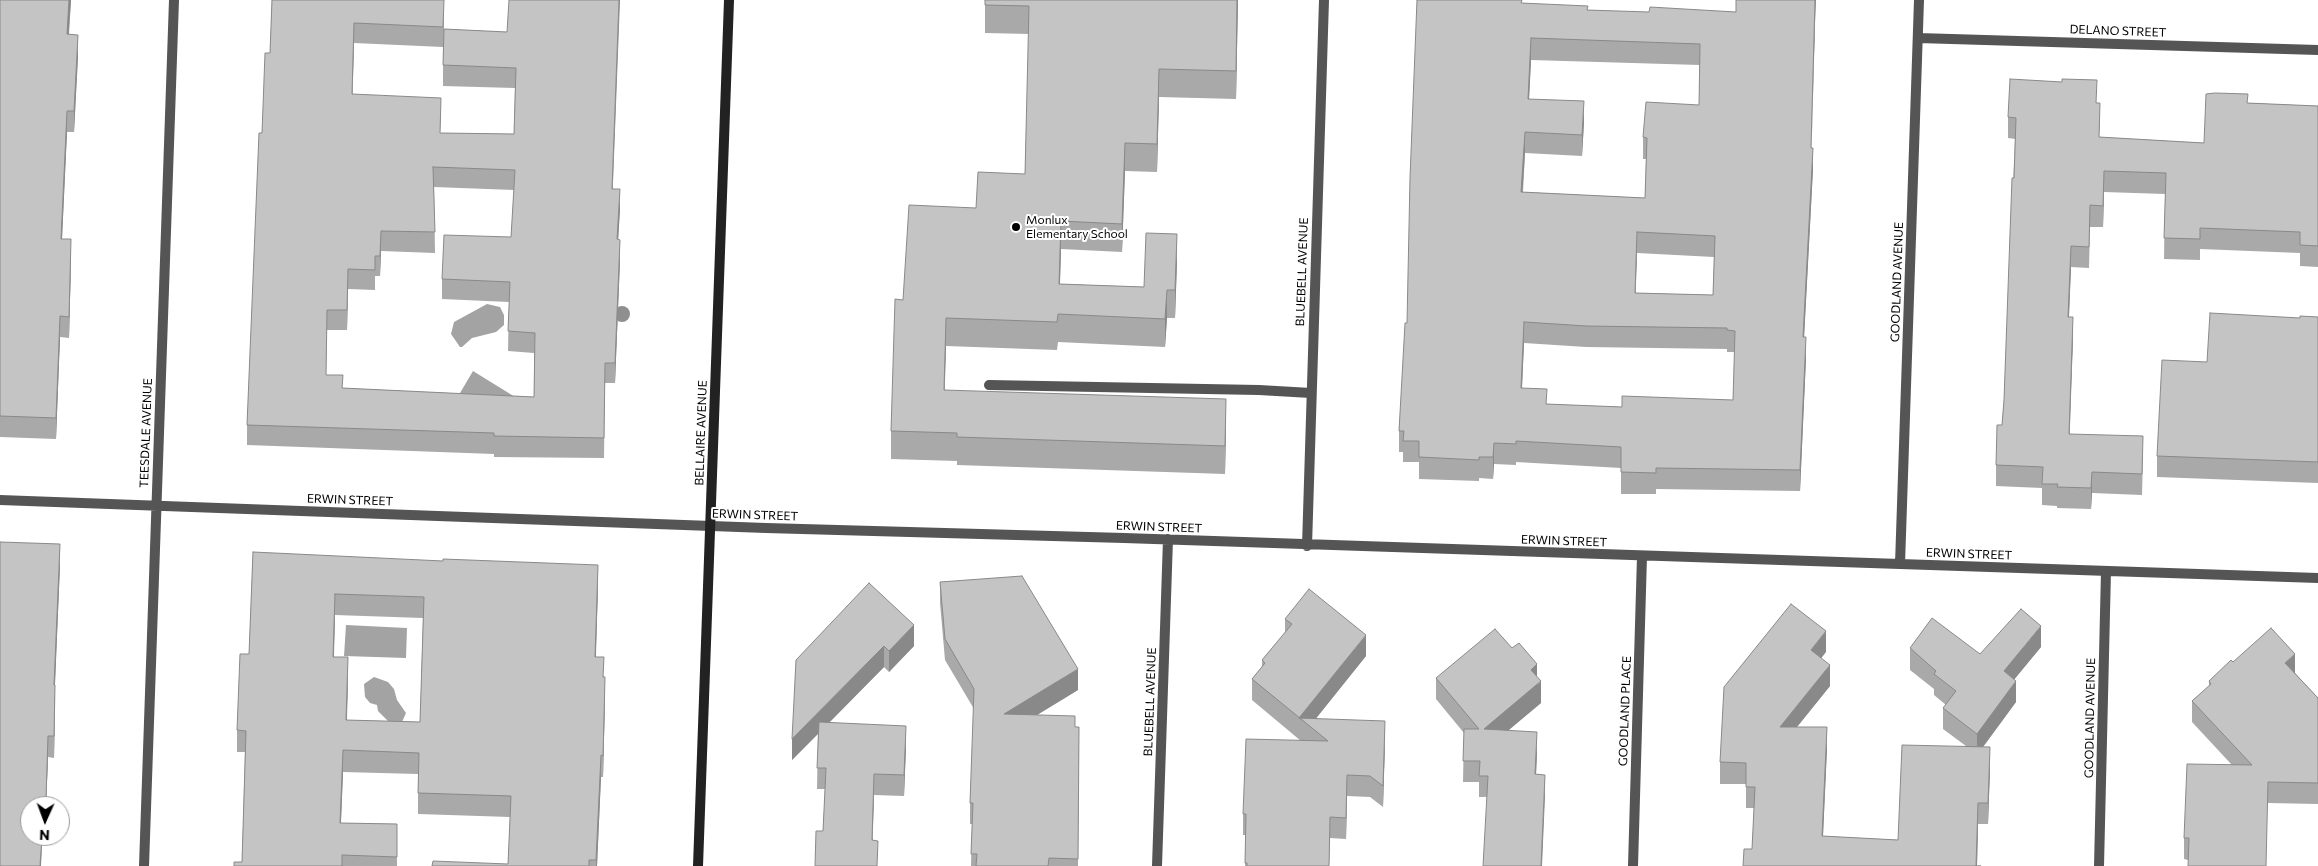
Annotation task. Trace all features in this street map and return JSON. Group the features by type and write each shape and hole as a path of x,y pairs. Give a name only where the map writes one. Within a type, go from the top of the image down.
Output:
{"street":[{"name":"TEESDALE AVENUE","path":"144,866 174,0"},
{"name":"BELLAIRE AVENUE","path":"698,866 730,0"},
{"name":"BLUEBELL AVENUE","path":"1307,546 1324,0"},
{"name":"GOODLAND AVENUE","path":"1900,564 1919,0"},
{"name":"DELANO STREET","path":"1918,38 2318,50"},
{"path":"989,385 1259,390 1311,393"},
{"name":"ERWIN STREET","path":"0,500 711,526 1168,539 1307,546 2318,578"},
{"name":"BLUEBELL AVENUE","path":"1157,866 1168,539"},
{"name":"GOODLAND PLACE","path":"1633,866 1642,556"},
{"name":"GOODLAND AVENUE","path":"2099,866 2106,572"}],"shaded area":[{"path":"487,304 500,307 504,315 504,325 496,332 472,338 460,347 451,334 454,322"},
{"path":"473,371 528,405 515,427 460,393"},
{"path":"346,625 407,628 406,658 344,656"},
{"path":"374,677 388,682 394,689 397,700 406,713 402,722 391,724 378,711 377,705 370,703 365,697 364,684"}],"building":[{"path":"0,0 69,0 67,34 78,35 74,111 67,111 61,239 71,239 69,317 60,316 56,418 0,416"},
{"path":"272,0 444,0 443,27 354,23 352,94 441,98 440,133 514,134 516,68 443,65 444,29 507,32 509,0 619,0 612,189 620,189 617,239 620,240 615,363 605,363 604,438 494,436 494,433 247,425 259,133 262,133 265,53 270,53","holes":["433,167 515,170 511,237 444,235 442,279 510,282 508,331 535,333 534,397 342,388 343,375 326,375 327,310 347,310 348,269 375,270 375,256 380,256 381,231 435,232"]},
{"path":"985,0 1237,0 1236,71 1159,69 1157,144 1125,143 1122,224 1061,221 1059,284 1144,287 1146,233 1177,234 1175,290 1167,290 1165,319 1058,314 1057,322 946,318 944,390 1226,399 1225,446 957,437 957,433 891,431 895,299 903,300 909,205 976,208 978,172 1025,174 1029,6 985,5"},
{"path":"1417,0 1522,0 1521,3 1588,6 1587,10 1649,12 1650,7 1736,12 1736,0 1815,0 1811,148 1813,148 1803,337 1806,337 1800,470 1656,468 1656,473 1621,472 1621,447 1516,441 1516,444 1494,443 1493,457 1479,457 1479,460 1419,457 1419,441 1403,441 1404,431 1399,431 1405,323 1407,323","holes":["1531,38 1700,44 1699,105 1646,102 1643,137 1647,138 1645,198 1521,192 1525,132 1582,135 1584,101 1528,99","1637,232 1715,236 1713,295 1635,293","1524,322 1586,326 1727,328 1727,330 1735,331 1733,400 1622,396 1622,407 1546,404 1547,389 1521,388"]},
{"path":"2010,79 2062,82 2062,79 2097,80 2096,103 2100,103 2099,137 2204,143 2206,94 2248,94 2247,103 2318,106 2318,246 2300,245 2300,232 2200,228 2200,239 2164,238 2166,173 2104,171 2103,206 2090,205 2089,247 2071,246 2068,317 2073,317 2069,434 2143,436 2142,474 2092,472 2091,488 2057,487 2058,484 2042,484 2043,467 1996,465 1997,425 2002,425 2004,400 2012,178 2014,178 2016,118 2008,117"},
{"path":"2210,313 2300,318 2300,316 2318,317 2318,462 2157,456 2162,360 2207,362"},
{"path":"0,542 60,544 54,685 54,736 48,736 46,796 20,796 20,846 41,846 40,866 0,866"},
{"path":"253,552 443,561 443,559 598,565 595,657 604,657 603,677 605,677 603,756 601,755 596,860 589,860 589,866 432,866 433,861 508,864 511,796 418,793 419,753 343,750 340,823 397,824 397,857 342,855 342,866 234,866 234,862 242,862 246,731 237,730 240,654 249,654","holes":["335,594 424,597 420,722 346,720 348,657 333,657"]},
{"path":"1022,576 1078,669 1004,714 1075,716 1075,727 1079,727 1078,859 1049,858 1048,866 976,866 977,854 971,854 973,803 970,803 974,689 945,639 940,582"},
{"path":"869,583 914,625 889,651 884,646 792,739 796,660"},
{"path":"1309,589 1366,635 1299,718 1252,679 1265,663 1262,660 1292,624 1285,619"},
{"path":"1791,604 1826,631 1811,650 1830,665 1780,727 1827,727 1822,836 1898,840 1902,745 1990,747 1988,803 1978,803 1976,866 1743,866 1744,849 1752,849 1755,787 1746,787 1746,763 1720,762 1724,687"},
{"path":"2021,609 2041,626 2004,671 2016,681 1977,734 1943,708 1956,691 1934,674 1936,671 1910,648 1932,618 1980,654"},
{"path":"2271,628 2295,654 2285,663 2318,698 2318,783 2268,782 2266,866 2188,866 2189,838 2184,838 2187,764 2252,765 2192,701 2211,684 2209,681 2231,660 2233,662"},
{"path":"1495,629 1512,648 1519,643 1537,664 1531,670 1541,681 1484,729 1537,732 1535,774 1545,775 1541,866 1483,866 1488,776 1479,776 1480,761 1463,761 1464,729 1479,729 1436,678"},
{"path":"1300,718 1385,721 1383,786 1370,776 1347,775 1346,818 1330,817 1329,866 1247,866 1247,863 1245,863 1246,814 1243,814 1246,739 1328,741"},
{"path":"819,722 906,726 904,775 874,774 872,840 878,841 877,866 815,866 816,831 823,831 826,768 817,768"}],"place":[{"name":"Monlux Elementary School","path":"1016,227"}]}
